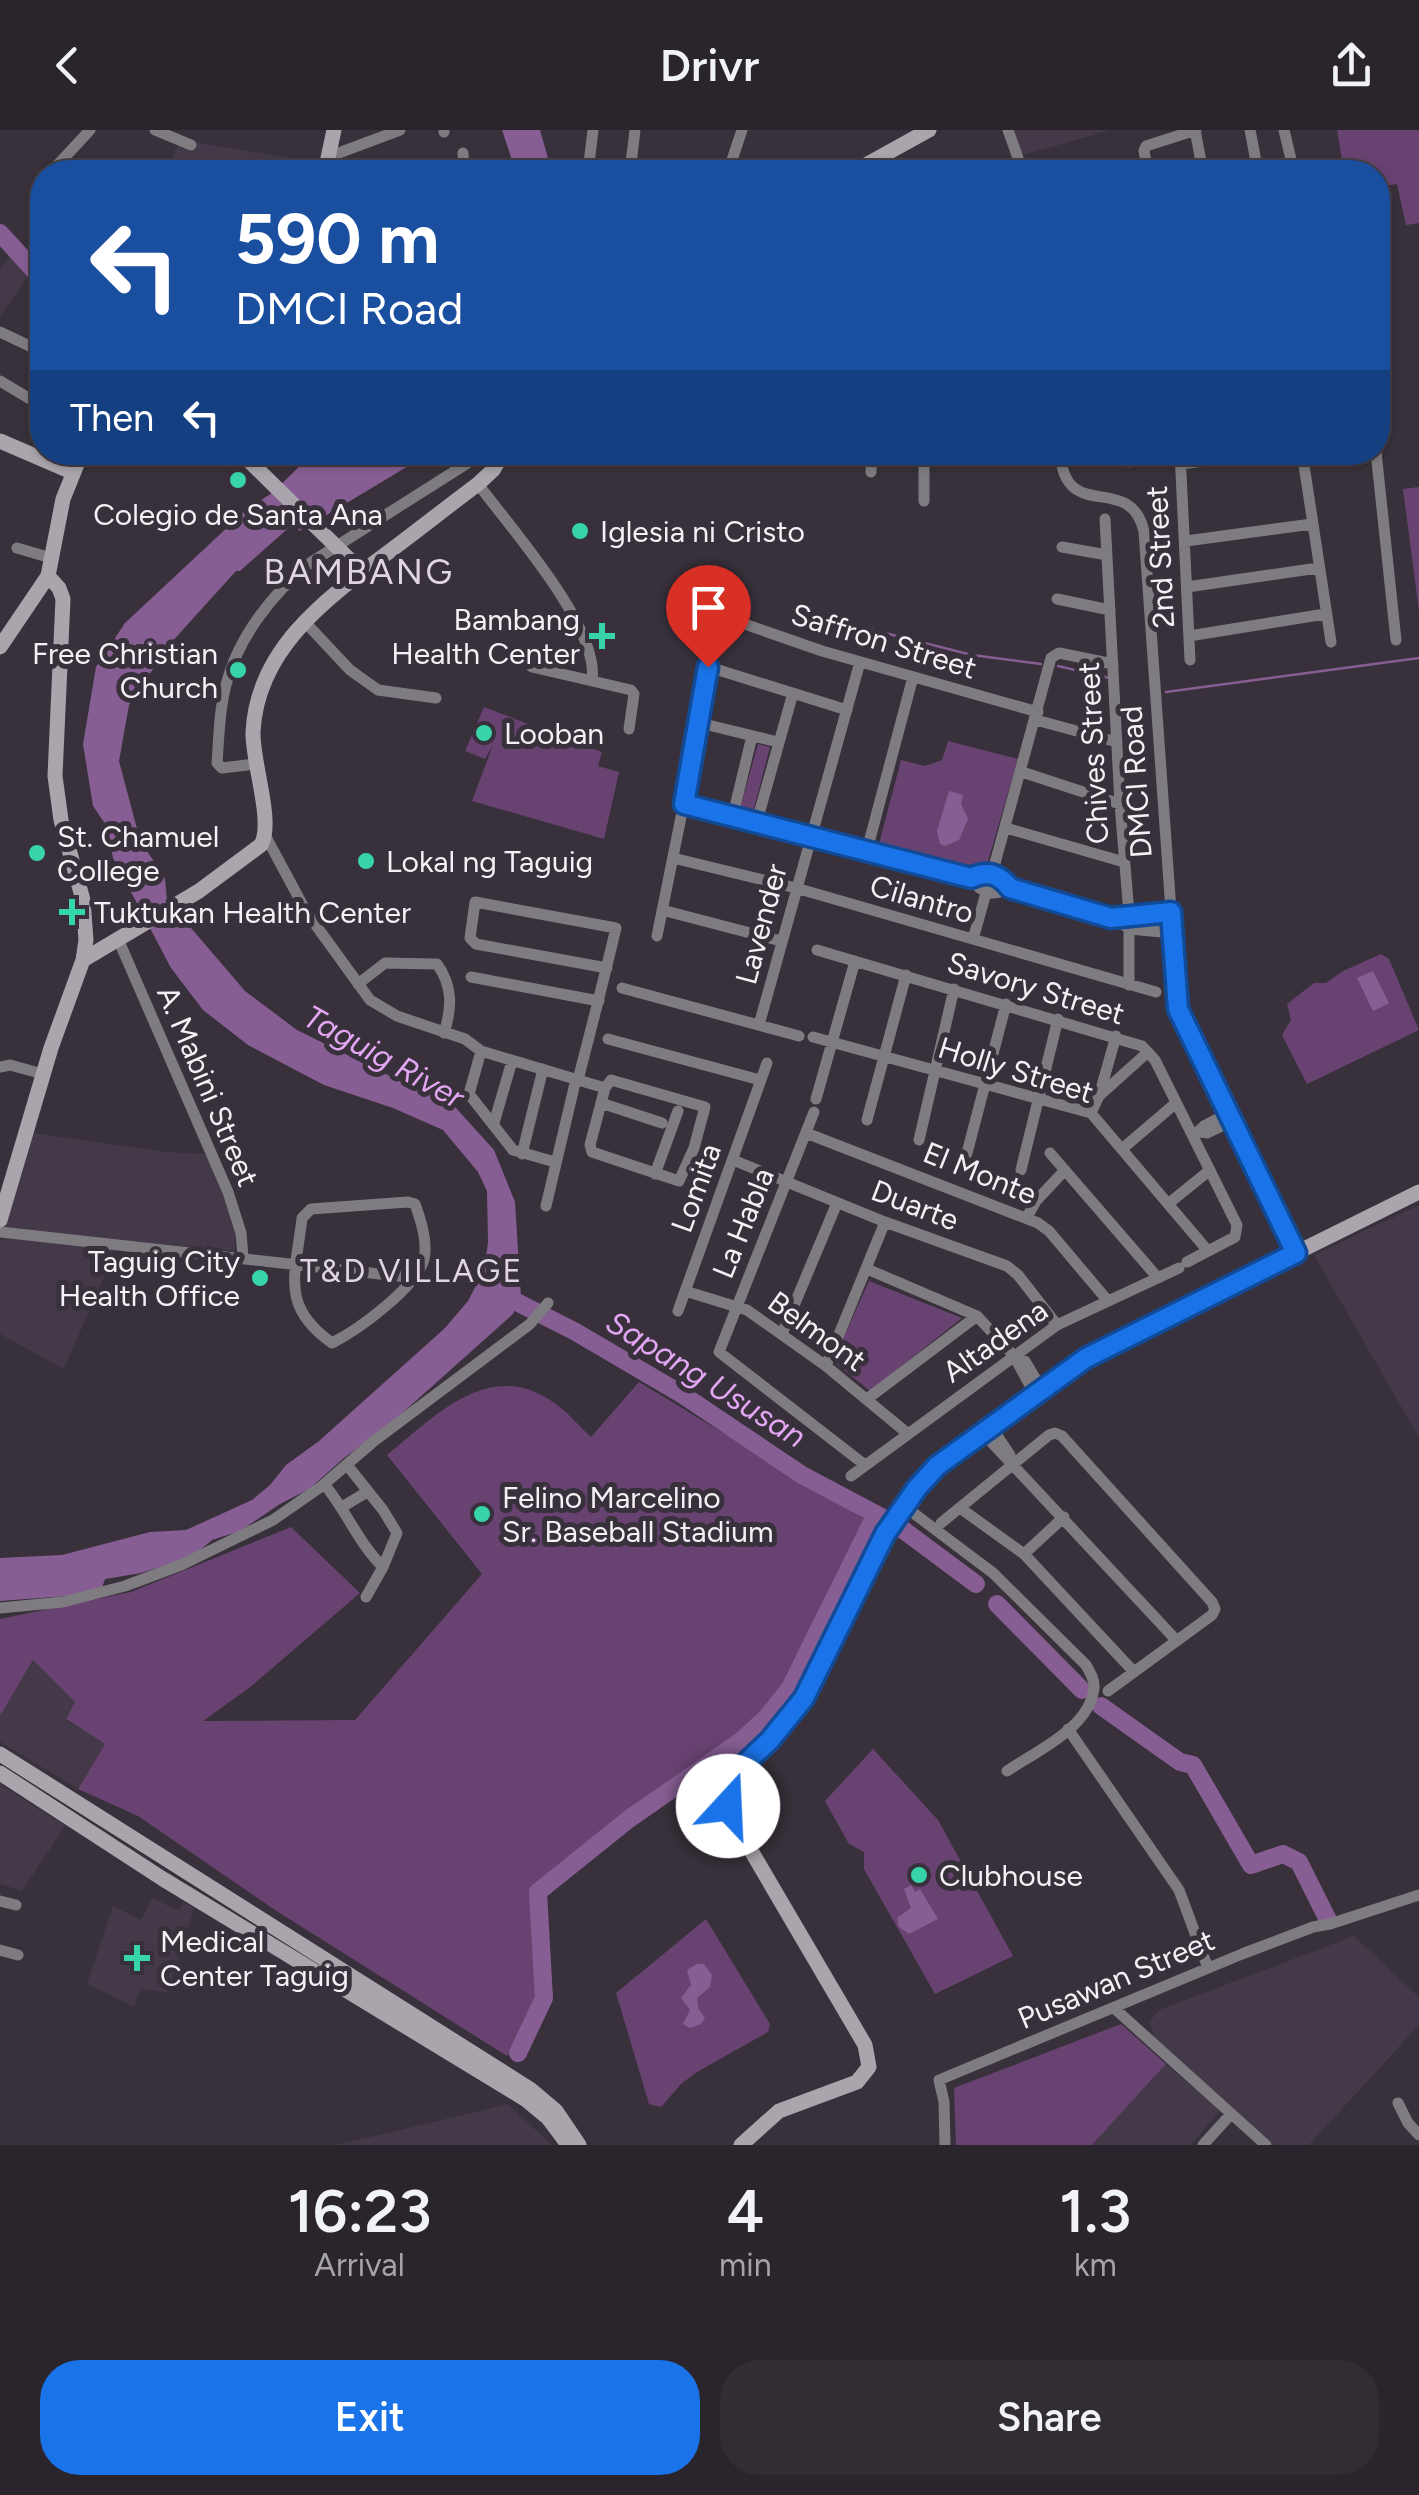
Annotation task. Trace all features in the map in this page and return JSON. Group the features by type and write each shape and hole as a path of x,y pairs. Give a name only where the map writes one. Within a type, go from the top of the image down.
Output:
{"main road":[{"path":"328,160 334,130"},
{"path":"875,160 930,130"},
{"path":"0,442 30,454"},
{"path":"55,465 72,472"},
{"path":"0,647 48,576 76,465"},
{"path":"256,465 355,567"},
{"path":"83,960 171,907 265,841 253,733 260,692 279,654 355,567 478,484 496,465"},
{"path":"0,1220 43,1074 83,960 86,940 83,900 61,820 55,776 63,595 48,576"},
{"path":"741,2145 768,2118 858,2082 869,2067 865,2044 736,1825 726,1795 730,1778 770,1740 804,1698 885,1534 904,1506 937,1466 1096,1352 1419,1192"},
{"path":"0,1754 530,2089 556,2111 579,2145"},
{"path":"0,1773 192,1896 526,2099 548,2118 568,2145"},
{"path":"192,1896 202,1880"}],"street":[{"path":"62,160 90,130"},
{"path":"155,130 191,145"},
{"path":"337,160 400,130"},
{"path":"589,160 593,130"},
{"path":"631,160 635,130"},
{"path":"732,160 742,130"},
{"path":"1008,130 1019,160"},
{"path":"1146,160 1144,148 1196,130 1202,160"},
{"path":"1250,130 1256,160"},
{"path":"1284,130 1291,160"},
{"path":"463,153 463,160"},
{"path":"0,332 30,346"},
{"path":"0,381 30,399"},
{"path":"254,764 222,768 217,763 226,685 250,633 286,582 336,544 464,465"},
{"path":"872,465 872,472"},
{"path":"924,465 924,500"},
{"name":"DMCI Road","path":"1062,465 1069,485 1087,495 1133,506 1140,515 1178,1009 1296,1253"},
{"name":"2nd Street","path":"1181,465 1190,660"},
{"path":"1304,465 1331,642"},
{"path":"1377,465 1396,640"},
{"path":"478,484 578,623 591,653 592,680"},
{"name":"Chives Street","path":"1105,519 1130,929 1129,984"},
{"path":"1186,541 1312,524"},
{"path":"17,548 51,558"},
{"path":"1062,548 1107,555"},
{"path":"1187,587 1318,568"},
{"path":"657,936 700,724 720,587"},
{"path":"1057,599 1110,610"},
{"name":"Saffron Street","path":"716,614 1117,742"},
{"path":"1189,636 1325,614"},
{"path":"304,621 350,670 378,690 436,698"},
{"path":"992,874 1054,654 1114,664"},
{"name":"Lavender","path":"759,1025 860,662"},
{"path":"532,667 633,692 629,730"},
{"path":"708,667 847,710"},
{"path":"867,850 913,677"},
{"path":"757,821 793,693"},
{"path":"700,724 778,742"},
{"path":"733,814 752,736"},
{"path":"1022,772 1120,804"},
{"path":"684,804 971,878 986,893 1010,888"},
{"path":"1006,828 1124,862"},
{"path":"265,835 307,913 370,1000 397,1016 466,1039 481,1051 605,1088"},
{"name":"Cilantro","path":"673,858 796,888 1156,992"},
{"path":"971,878 992,874 1010,888 1111,918 1130,929 1172,933"},
{"path":"973,940 986,893"},
{"path":"546,1206 555,1162 599,1001 607,968 616,928 478,900 473,906 470,938 476,944 607,968"},
{"path":"662,910 781,941"},
{"path":"1111,918 1171,912"},
{"name":"A. Mabini Street","path":"118,938 228,1192 241,1233 242,1257"},
{"name":"Savory Street","path":"817,950 1116,1036 1148,1052 1196,1134 1238,1232"},
{"name":"La Habla","path":"854,961 806,1133 719,1352 865,1465"},
{"path":"358,984 385,962 437,964 451,1000 444,1033"},
{"path":"868,1120 906,976"},
{"path":"471,977 599,1001"},
{"name":"Holly Street","path":"622,988 1090,1113 1208,1251"},
{"path":"918,1140 954,990"},
{"path":"968,1152 1006,1004"},
{"path":"1021,1170 1058,1019"},
{"path":"1090,1113 1099,1096 1116,1036"},
{"path":"608,1040 760,1080"},
{"path":"481,1051 470,1094 513,1150 555,1162"},
{"path":"1099,1096 1148,1052"},
{"path":"494,1124 512,1060"},
{"name":"Lomita","path":"678,1312 766,1063"},
{"path":"0,1067 10,1065 43,1074"},
{"path":"522,1154 543,1069"},
{"path":"614,1080 702,1104 706,1108 682,1179 676,1182 592,1152 590,1145 601,1103 605,1088 614,1080"},
{"path":"601,1103 662,1123"},
{"path":"1122,1149 1176,1103"},
{"path":"655,1174 678,1111"},
{"path":"1196,1134 1207,1133 1230,1117"},
{"name":"El Monte","path":"806,1133 1027,1217 1049,1230 1108,1301"},
{"path":"1050,1153 1158,1278"},
{"name":"Duarte","path":"733,1160 885,1222 1008,1266 1057,1326"},
{"path":"1027,1217 1036,1201 1065,1170"},
{"path":"1168,1204 1210,1170"},
{"path":"782,1334 838,1202"},
{"path":"415,1204 424,1236 424,1257 416,1278 332,1342 296,1303 297,1264 305,1212 415,1204"},
{"path":"826,1366 885,1222"},
{"path":"0,1232 416,1278"},
{"name":"Altadena","path":"851,1476 1057,1326 1158,1278 1238,1232"},
{"path":"867,1269 977,1316 1014,1356 1038,1391"},
{"name":"Belmont","path":"685,1291 747,1310 826,1366 906,1433"},
{"path":"0,1608 63,1602 125,1586 180,1565 273,1520 530,1324 546,1306"},
{"path":"867,1399 977,1316"},
{"path":"986,1429 1176,1641"},
{"path":"942,1523 1014,1463 1056,1433 1062,1436 1215,1609 1108,1691"},
{"path":"346,1465 397,1533 384,1567 366,1596"},
{"path":"324,1484 372,1557 384,1567"},
{"path":"342,1507 367,1492"},
{"path":"904,1506 993,1572 1086,1665 1094,1688 1082,1714 1068,1729 1007,1772"},
{"path":"960,1508 1024,1554 1134,1672"},
{"path":"1024,1554 1064,1517"},
{"path":"1068,1729 1178,1890 1208,1968"},
{"name":"Pusawan Street","path":"945,2145 940,2080 1313,1927 1419,1894"},
{"path":"0,1901 16,1905"},
{"path":"0,1950 18,1955"},
{"path":"1114,2008 1266,2145"},
{"path":"1398,2102 1408,2124 1419,2135"},
{"path":"1203,2145 1231,2114"}],"shaded area":[{"path":"502,130 540,130 549,160 512,160"},
{"path":"1013,130 1111,130 1023,155"},
{"path":"1337,130 1419,130 1419,223 1406,225 1397,184 1390,185 1390,160 1342,160"},
{"path":"181,140 302,160 171,160"},
{"path":"12,254 30,274 0,316 0,269"},
{"path":"301,465 410,465 300,531 293,524 236,571 169,645 129,705 119,761 140,840 165,879 167,900 245,991 297,1030 406,1084 446,1097 494,1150 515,1202 521,1297 513,1314 390,1424 309,1489 240,1531 212,1540 192,1557 141,1573 105,1579 102,1588 67,1596 0,1601 0,1558 62,1555 150,1532 186,1530 252,1500 286,1465 319,1441 445,1328 468,1301 484,1270 487,1191 478,1172 443,1130 324,1085 248,1045 203,1010 171,968 113,858 106,825 93,806 83,744 96,667 125,623 246,510 272,493"},
{"path":"1419,487 1419,611 1403,489"},
{"path":"484,707 602,752 598,766 619,772 604,839 472,801 493,745 485,759 465,751"},
{"path":"948,741 1018,759 988,861 973,871 879,844 901,760 925,766 942,760"},
{"path":"758,744 770,747 753,812 740,809"},
{"path":"949,791 963,795 961,804 968,819 959,840 945,846 940,844 937,831"},
{"path":"1381,954 1389,959 1419,1030 1307,1084 1282,1035 1291,1020 1287,1004 1314,983 1326,983"},
{"path":"1373,971 1389,1003 1373,1011 1357,978"},
{"path":"33,1133 208,1154 235,1229 235,1251 2,1230"},
{"path":"1419,1205 1419,1438 1314,1255"},
{"path":"4,1238 116,1249 64,1369 0,1334 0,1241"},
{"path":"869,1281 962,1318 870,1391 833,1361"},
{"path":"639,1382 865,1519 783,1684 745,1730 689,1772 639,1802 532,1891 536,2003 527,2026 507,2056 275,1910 138,1816 78,1789 105,1744 66,1719 75,1702 33,1660 0,1716 0,1619 131,1592 291,1527 360,1593 249,1688 203,1721 355,1720 482,1574 387,1455 462,1398 483,1389 505,1386 527,1389 550,1400 591,1437"},
{"path":"33,1660 76,1702 66,1720 105,1744 78,1789 0,1742 0,1716"},
{"path":"873,1749 938,1820 1013,1956 935,1994 864,1869 864,1852 849,1844 825,1801"},
{"path":"0,1784 65,1826 22,1891 0,1884"},
{"path":"911,1885 915,1892 920,1889 938,1919 909,1934 899,1927 897,1918 911,1908 904,1889"},
{"name":"Medical Center Taguig","path":"152,1898 179,1911 183,1902 194,1908 168,1993 141,1989 134,2007 87,1984 113,1906 141,1920"},
{"path":"706,1919 770,2024 768,2032 697,2072 661,2107 649,2104 616,1993"},
{"path":"1354,1936 1419,1997 1419,2025 1309,2145 1274,2145 1154,2037 1150,2021 1159,2010"},
{"path":"704,1964 712,1975 710,1987 697,1998 705,2018 690,2028 683,2024 690,2010 681,1998 691,1985 687,1970"},
{"path":"1121,2024 1166,2064 1092,2145 956,2145 954,2088"},
{"path":"1166,2064 1220,2111 1191,2145 1092,2145"},
{"path":"508,2104 552,2145 334,2145 392,2132"}],"waterway":[{"path":"0,233 30,266"},
{"path":"869,629 972,655 1041,664"},
{"path":"1166,692 1419,658"},
{"path":"1058,666 1109,678"},
{"name":"Sapang Ususan","path":"499,1293 574,1331 683,1395 802,1475 885,1519"},
{"path":"518,2053 544,1998 538,1892 629,1819 741,1741 767,1717 790,1688 876,1514"},
{"name":"Sapang Ususan","path":"902,1529 976,1584"},
{"name":"Sapang Ususan","path":"997,1604 1082,1690"},
{"name":"Sapang Ususan","path":"1101,1706 1180,1762 1193,1765 1251,1865 1283,1854 1299,1862 1328,1920"}],"place":[{"name":"Colegio de Santa Ana","path":"238,480"},
{"name":"Iglesia ni Cristo","path":"580,531"},
{"name":"Bambang Health Center","path":"602,636"},
{"name":"Free Christian Church","path":"238,670"},
{"name":"Looban","path":"484,733"},
{"name":"St. Chamuel College","path":"37,853"},
{"name":"Lokal ng Taguig","path":"366,861"},
{"name":"Tuktukan Health Center","path":"72,912"},
{"name":"Taguig City Health Office","path":"260,1278"},
{"name":"Felino Marcelino Sr. Baseball Stadium","path":"482,1514"},
{"name":"Clubhouse","path":"919,1875"},
{"name":"Medical Center Taguig","path":"137,1958"}],"district":[{"name":"BAMBANG","path":"359,572"},
{"name":"T&D VILLAGE","path":"412,1271"}],"route":[{"path":"708,667 684,804 971,878 986,872 1001,878 1010,888 1111,918 1171,912 1178,1009 1296,1253 1096,1352 937,1466 885,1534 804,1698 770,1740 730,1778 726,1786 728,1806"}],"water label":[{"name":"Taguig River","path":"384,1057"}]}
